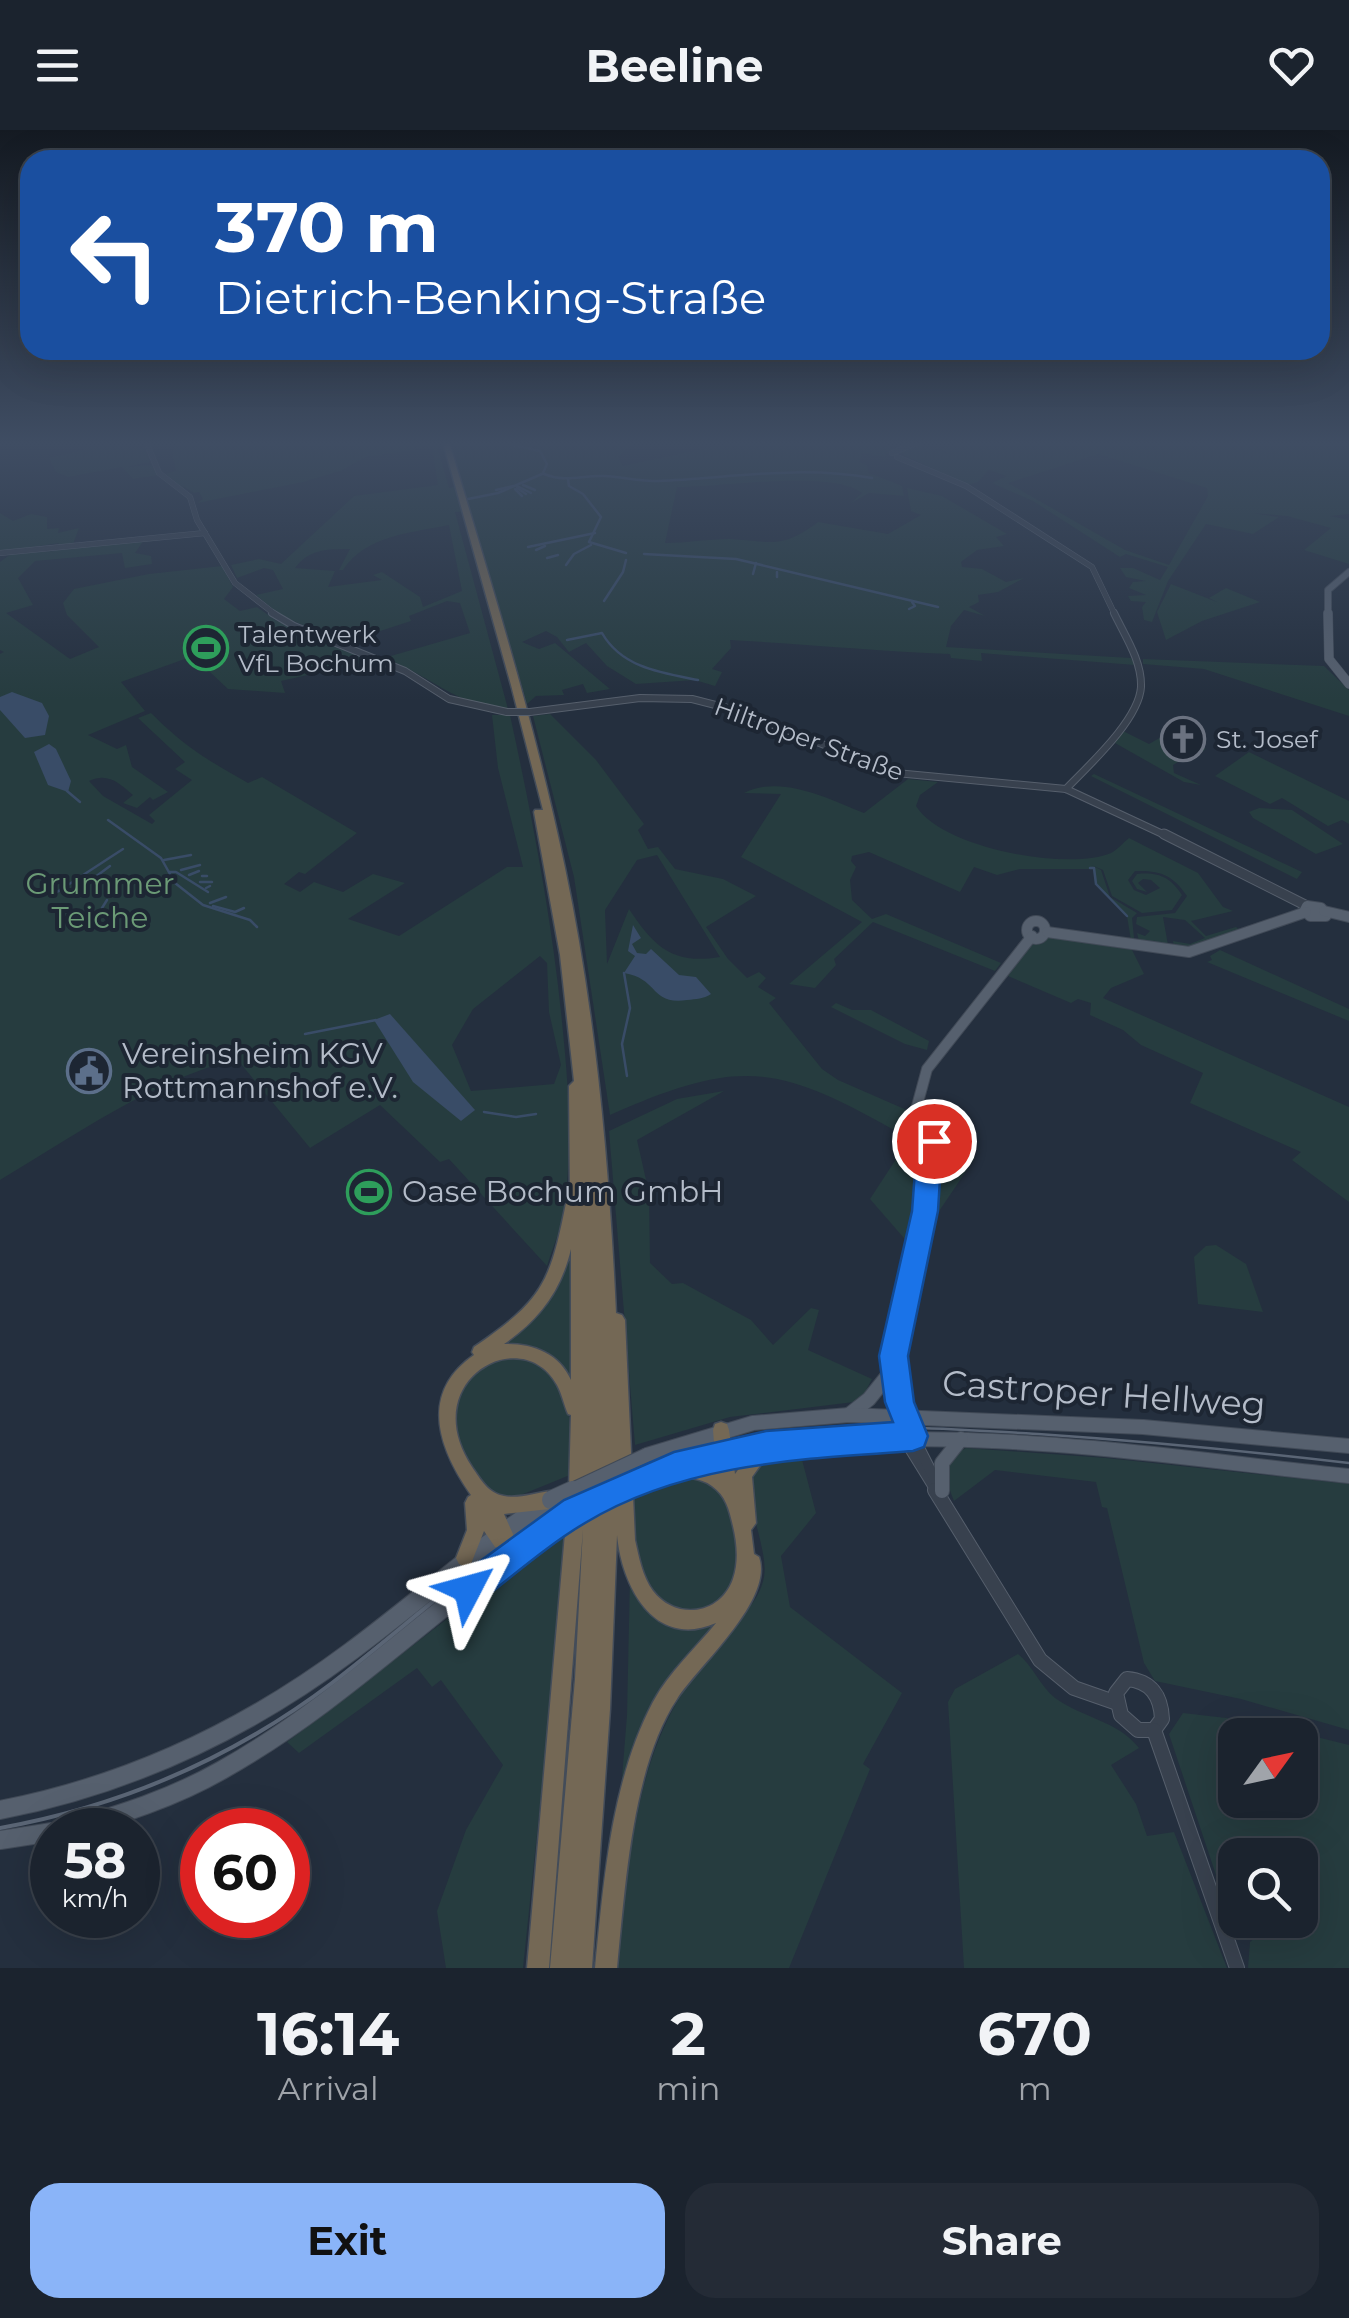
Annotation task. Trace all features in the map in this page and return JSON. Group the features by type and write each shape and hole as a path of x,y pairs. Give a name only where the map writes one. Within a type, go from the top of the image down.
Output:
{"highway":[{"path":"466,528 530,772 574,1014 590,1175 594,1410 583,1714 561,1968"},
{"path":"467,528 520,700 555,842 572,930 598,1124 608,1290 609,1480 598,1746 581,1968"},
{"path":"570,1516 580,1348 574,1014"},
{"path":"598,1124 603,1136 623,1404 626,1540 644,1594 667,1616 701,1620 719,1612 735,1596 746,1561 721,1430"},
{"path":"513,1554 441,1436 440,1406 466,1364 520,1324 553,1284 567,1247 576,1188"},
{"path":"465,1558 476,1530 476,1496 447,1434 448,1405 454,1386 476,1361 502,1350 525,1350 554,1365 571,1392 575,1415 569,1630 538,1968"},
{"path":"606,1968 622,1846 647,1738 674,1685 748,1591 753,1554 743,1474 766,1446"},
{"path":"726,1453 748,1526"},
{"path":"674,1468 713,1475 733,1494"},
{"path":"476,1496 507,1506 550,1500"}],"main road":[{"path":"1349,572 1328,590 1329,659 1349,684"},
{"path":"848,1415 869,1399 889,1374 925,1211 929,1158 936,1155 938,1148 924,1138 917,1106 927,1068 1032,936 1024,928 1030,923 1041,924 1047,932 1189,952 1315,912 1349,918"},
{"path":"893,1356 899,1415"},
{"path":"889,1374 907,1436"},
{"name":"Castroper Hellweg","path":"0,1810 60,1799 186,1751 265,1708 346,1655 465,1558 550,1500 647,1455 721,1430 767,1421 899,1415 1180,1430 1349,1446"},
{"name":"Castroper Hellweg","path":"141,1808 199,1782 274,1740 513,1554 570,1516 649,1476 726,1453 766,1446 907,1436 962,1438 1349,1476"},
{"path":"945,1500 942,1463 962,1438"},
{"path":"0,1840 30,1835"}],"street":[{"name":"Hiltroper Straße","path":"203,528 238,588 276,617 394,666 449,700 507,712 530,712 640,698 692,699 733,710 896,773 1066,789 1262,880 1315,912"},
{"path":"1031,528 1092,567 1137,660 1141,689 1137,704 1110,742 1066,789"},
{"path":"0,553 205,533"},
{"path":"907,1436 1008,1612 1052,1674 1081,1694 1116,1703 1130,1725 1138,1730 1154,1730"},
{"path":"1116,1703 1120,1684 1127,1679 1144,1681 1161,1703 1162,1719 1154,1730"},
{"path":"1154,1730 1237,1968"}],"green space":[{"name":"Grummer Teiche","path":"0,528 59,528 58,533 79,528 73,544 146,537 135,553 151,556 152,564 125,568 122,553 35,561 18,578 33,605 6,613 70,659 99,647 67,615 63,603 74,589 149,574 222,566 233,587 224,599 240,611 257,607 275,620 318,638 286,633 320,641 370,661 281,681 285,693 228,689 193,656 121,682 145,711 88,735 117,749 126,745 132,767 168,792 153,800 150,797 137,808 123,803 133,795 118,783 108,778 89,781 103,796 152,824 155,821 149,815 192,780 175,769 185,762 138,718 151,713 186,744 248,783 262,777 357,833 305,874 299,872 284,884 300,892 314,882 343,892 373,874 405,883 348,919 399,936 507,867 523,867 498,768 492,715 510,715 548,912 567,1077 566,1192 562,1221 547,1266 449,1159 440,1162 380,1105 310,1148 237,1059 205,1068 144,1095 0,1180 0,654 4,652 0,650 0,562 11,554 54,551 59,543 0,552","holes":["540,956 547,963 549,1012 561,1065 554,1084 471,1091 452,1045 473,1009"]},
{"path":"320,528 435,528 377,542 343,570 339,570 350,549 312,554 295,568 335,571 328,587 382,580 373,575 382,572 420,597 423,607 462,591 450,528 459,528 508,709 457,696 384,658 470,633 460,603 447,601 409,616 411,621 374,633 365,628 332,638 280,615 256,595 283,589 273,570 264,568 237,578 231,565 259,559 281,564"},
{"path":"476,528 668,528 665,543 729,539 776,542 809,528 852,528 888,534 899,528 996,528 1007,534 996,537 1004,546 977,550 961,562 962,567 982,569 1006,582 1024,578 998,592 978,595 979,602 969,607 985,616 964,610 951,626 946,647 1131,658 1135,665 981,653 982,661 951,658 950,654 730,640 731,648 712,669 722,672 715,686 695,680 636,684 607,666 586,643 569,652 546,631 522,642 539,649 555,643 610,689 587,693 583,684 562,690 564,695 536,696 527,704"},
{"path":"1075,528 1086,528 1125,550 1169,565 1190,528 1203,528 1168,581 1152,622 1144,620 1142,607 1146,602 1131,601 1128,596 1146,595 1129,588 1133,582 1146,581 1126,577 1120,568 1133,568 1160,580 1168,567 1126,554 1120,557"},
{"path":"1224,528 1263,528 1253,534"},
{"path":"1331,528 1349,528 1349,564 1304,550"},
{"path":"1171,584 1217,602 1209,598 1226,588 1260,602 1202,621 1166,640 1157,612"},
{"path":"1143,659 1324,666 1349,690 1349,716 1204,669 1143,664"},
{"path":"550,714 596,760 644,824 638,830 648,849 658,847 675,869 723,879 756,896 706,927 747,978 759,972 766,978 758,987 776,998 769,1003 822,1069 909,1111 913,1134 903,1135 824,1094 791,1082 760,1077 694,1083 610,1115 574,877 533,716","holes":["657,855 720,957 689,958 666,950 647,934 629,909 607,964 605,910 637,860"]},
{"path":"1123,731 1149,744 1163,736 1182,747 1194,743 1206,749 1189,762 1183,759 1173,765 1174,773 1201,785 1184,782 1115,743"},
{"path":"1249,752 1349,801 1349,824 1342,820 1328,826 1282,798 1270,804 1215,776"},
{"path":"1094,774 1302,872 1297,879 1091,776"},
{"path":"908,779 938,782 920,795 916,806 930,821 978,845 1038,857 1092,858 1111,853 1129,838 1198,873 1223,907 1233,911 1191,921 1206,936 1236,927 1240,930 1192,947 1174,946 1173,941 1190,944 1205,938 1185,920 1163,917 1168,945 1139,941 1137,933 1145,936 1150,931 1136,924 1137,917 1175,913 1187,896 1176,883 1159,873 1135,871 1128,880 1134,890 1146,895 1160,888 1143,879 1138,883 1147,892 1137,889 1132,881 1137,874 1158,875 1182,895 1172,910 1142,913 1112,896 1103,870 1091,865 1101,870 1110,897 1137,913 1132,918 1131,940 1127,916 1095,884 1093,869 1020,869 997,875 974,867 960,892 869,852 852,856 856,867 850,880 852,900 872,919 886,914 1001,963 995,971 873,922 834,959 836,965 815,988 789,984 862,922 741,857 781,794 744,793 773,786 789,787 864,813"},
{"path":"1259,808 1292,810 1343,844 1316,854 1253,818 1249,812"},
{"path":"1049,937 1132,950 1144,974 1111,988 1103,998 1349,1107 1349,1202 1292,1160 1301,1152 1190,1103 1203,1073 1141,1045 1123,1030 1090,1015 1091,1003 1078,999 1071,1003 1008,976 1034,941"},
{"path":"1220,950 1349,1009 1349,1021 1207,962"},
{"path":"836,1003 852,1010 871,1010 929,1041 927,1050 905,1044 831,1007"},
{"path":"724,1091 637,1140 649,1193 650,1263 672,1284 683,1283 751,1320 773,1345 811,1308 819,1310 808,1350 872,1379 854,1402 730,1417 635,1445 609,1131 677,1099"},
{"path":"902,1150 917,1161 920,1169 910,1245 870,1199"},
{"path":"954,1151 971,1152 975,1158 931,1223 937,1163"},
{"path":"573,1234 574,1389 554,1359 484,1354 525,1327"},
{"path":"1216,1245 1246,1264 1263,1312 1198,1304 1194,1257 1206,1246"},
{"path":"519,1355 552,1375 561,1388 570,1420 570,1475 516,1497 487,1495 458,1445 454,1405 466,1381 476,1372"},
{"path":"966,1448 1106,1458 1349,1484 1349,1730 1318,1718 1155,1681 1144,1663 1107,1508 1102,1507 1096,1482 995,1470 954,1501 948,1471"},
{"path":"800,1452 816,1513 781,1556 790,1607 902,1693 863,1764 870,1769 789,1968 615,1968 634,1831 662,1732 693,1677 752,1603 764,1577 751,1499 754,1471 766,1459"},
{"path":"688,1479 704,1481 721,1493 728,1506 739,1554 733,1584 711,1606 696,1610 667,1606 654,1596 641,1571 634,1530 633,1498 653,1485"},
{"path":"569,1528 523,1968 446,1968 437,1911 466,1830 503,1765 441,1680 432,1687 417,1668 299,1753 287,1742"},
{"path":"630,1577 653,1612 726,1613 660,1691 619,1816 627,1715"},
{"path":"1018,1654 1055,1698 1111,1726 1139,1748 1111,1765 1136,1804 1147,1836 1174,1832 1227,1968 964,1968 948,1702 955,1689"},
{"path":"1183,1713 1226,1718 1218,1718 1218,1818 1318,1818 1318,1737 1349,1745 1349,1968 1248,1968 1250,1942 1255,1938 1318,1938 1318,1838 1218,1838 1218,1881 1169,1734"}],"water":[{"path":"12,692 42,703 49,716 45,735 25,738 0,710 0,697"},
{"path":"49,744 56,749 71,781 68,792 48,785 34,752"},
{"path":"633,925 641,938 632,944 637,953 646,954 651,949 679,975 696,977 711,994 694,999 666,999 644,980 624,973 635,956 628,951"},
{"path":"390,1014 475,1110 461,1121 413,1082 374,1020"}],"waterway":[{"path":"593,533 596,528"},
{"path":"528,547 593,533"},
{"path":"593,533 589,542 626,553"},
{"path":"566,565 574,554 591,545"},
{"path":"536,550 545,546"},
{"path":"644,554 756,564"},
{"path":"547,558 558,555"},
{"path":"604,601 623,572 626,560"},
{"path":"753,574 756,564"},
{"path":"756,564 938,607"},
{"path":"777,572 777,577"},
{"path":"909,609 915,606 912,602"},
{"path":"567,640 602,633 610,645 632,661 698,680"},
{"path":"67,791 80,802"},
{"path":"108,820 161,858 175,883 203,905 250,920 257,927"},
{"path":"57,892 123,849"},
{"path":"164,860 191,855"},
{"path":"181,870 200,865"},
{"path":"79,889 110,866"},
{"path":"1090,868 1094,868 1096,884 1127,916"},
{"path":"189,875 199,871"},
{"path":"169,872 176,872 208,892"},
{"path":"202,876 207,876"},
{"path":"200,882 212,882"},
{"path":"206,888 210,886"},
{"path":"210,903 226,897"},
{"path":"102,908 107,900"},
{"path":"213,906 235,912 244,908"},
{"path":"624,973 630,1008 622,1044 627,1076"},
{"path":"305,1034 376,1020"},
{"path":"484,1112 516,1117 536,1114"}],"tram line":[{"path":"591,1492 703,1449 757,1437 865,1427 1077,1437 1349,1463"},
{"path":"0,1828 45,1819 133,1792 256,1734 332,1683 492,1555 596,1490"}],"place":[{"name":"Talentwerk VfL Bochum","path":"206,648"},
{"name":"St. Josef","path":"1183,739"},
{"name":"Vereinsheim KGV Rottmannshof e.V.","path":"89,1071"},
{"name":"Oase Bochum GmbH","path":"369,1192"}],"route":[{"path":"468,1589 575,1511 674,1468 766,1446 913,1436 897,1391 893,1356 925,1211 929,1158 938,1152 934,1141"}]}
